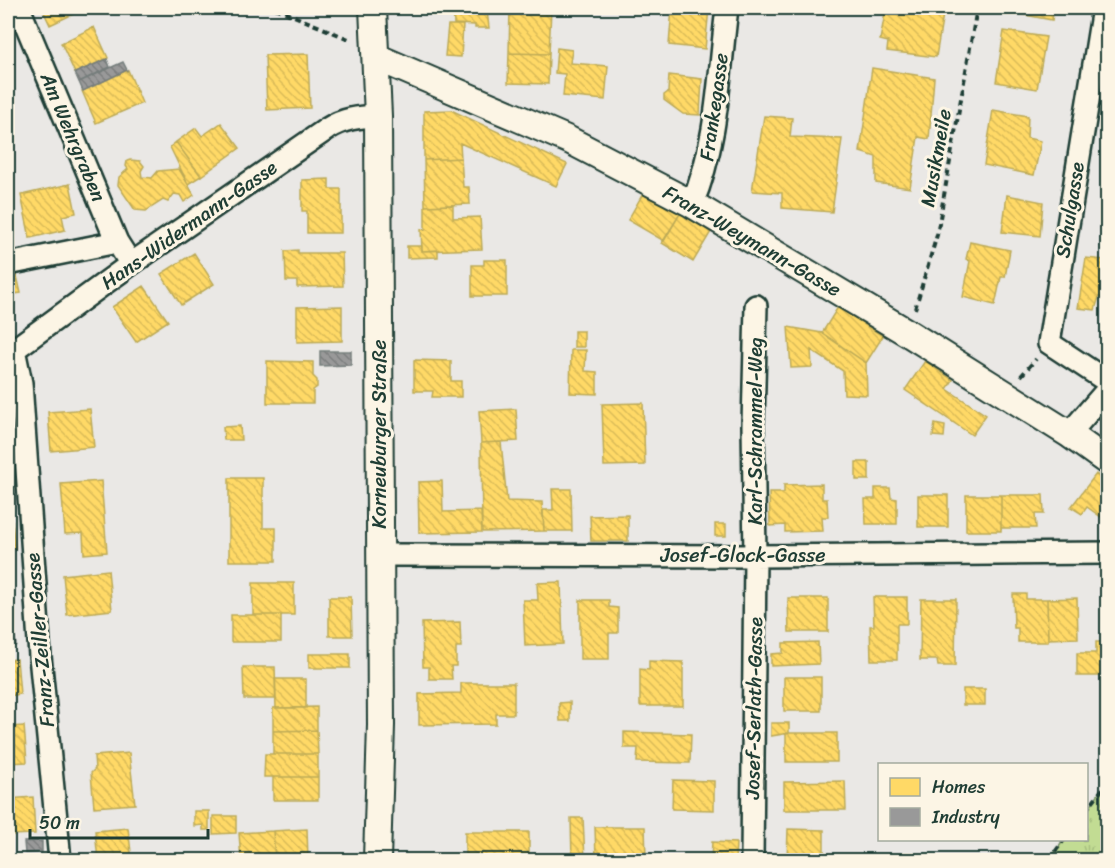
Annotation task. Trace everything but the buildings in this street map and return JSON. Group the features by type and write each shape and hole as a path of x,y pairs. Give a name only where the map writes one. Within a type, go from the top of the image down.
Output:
{"street":[{"name":"Am Wehrgraben","path":"19,8 117,242 131,264"},
{"name":"Korneuburger Straße","path":"373,8 378,116 381,725 377,861"},
{"name":"Frankegasse","path":"692,204 710,151 727,8"},
{"name":"Schulgasse","path":"1103,8 1049,343 1107,382"},
{"name":"Franz-Weymann-Gasse","path":"376,57 568,140 692,204 1069,434 1107,462"},
{"name":"Hans-Widermann-Gasse","path":"11,352 131,264 339,122 353,118 378,116"},
{"path":"8,264 117,242"},
{"name":"Karl-Schrammel-Weg","path":"755,556 753,426 756,306"},
{"name":"Franz-Zeiller-Gasse","path":"11,352 21,383 40,656 60,861"},
{"path":"1069,434 1107,389"},
{"name":"Josef-Glock-Gasse","path":"379,555 755,556 1107,553"},
{"name":"Josef-Serlath-Gasse","path":"752,861 755,556"}],"path":[{"path":"274,8 352,41"},
{"name":"Musikmeile","path":"914,311 937,235 978,8"},
{"path":"1088,807 1107,782"},
{"path":"1049,861 1063,841"}],"green space":[{"path":"1107,782 1107,860 1049,860 1063,841 1088,841 1088,809"}]}
